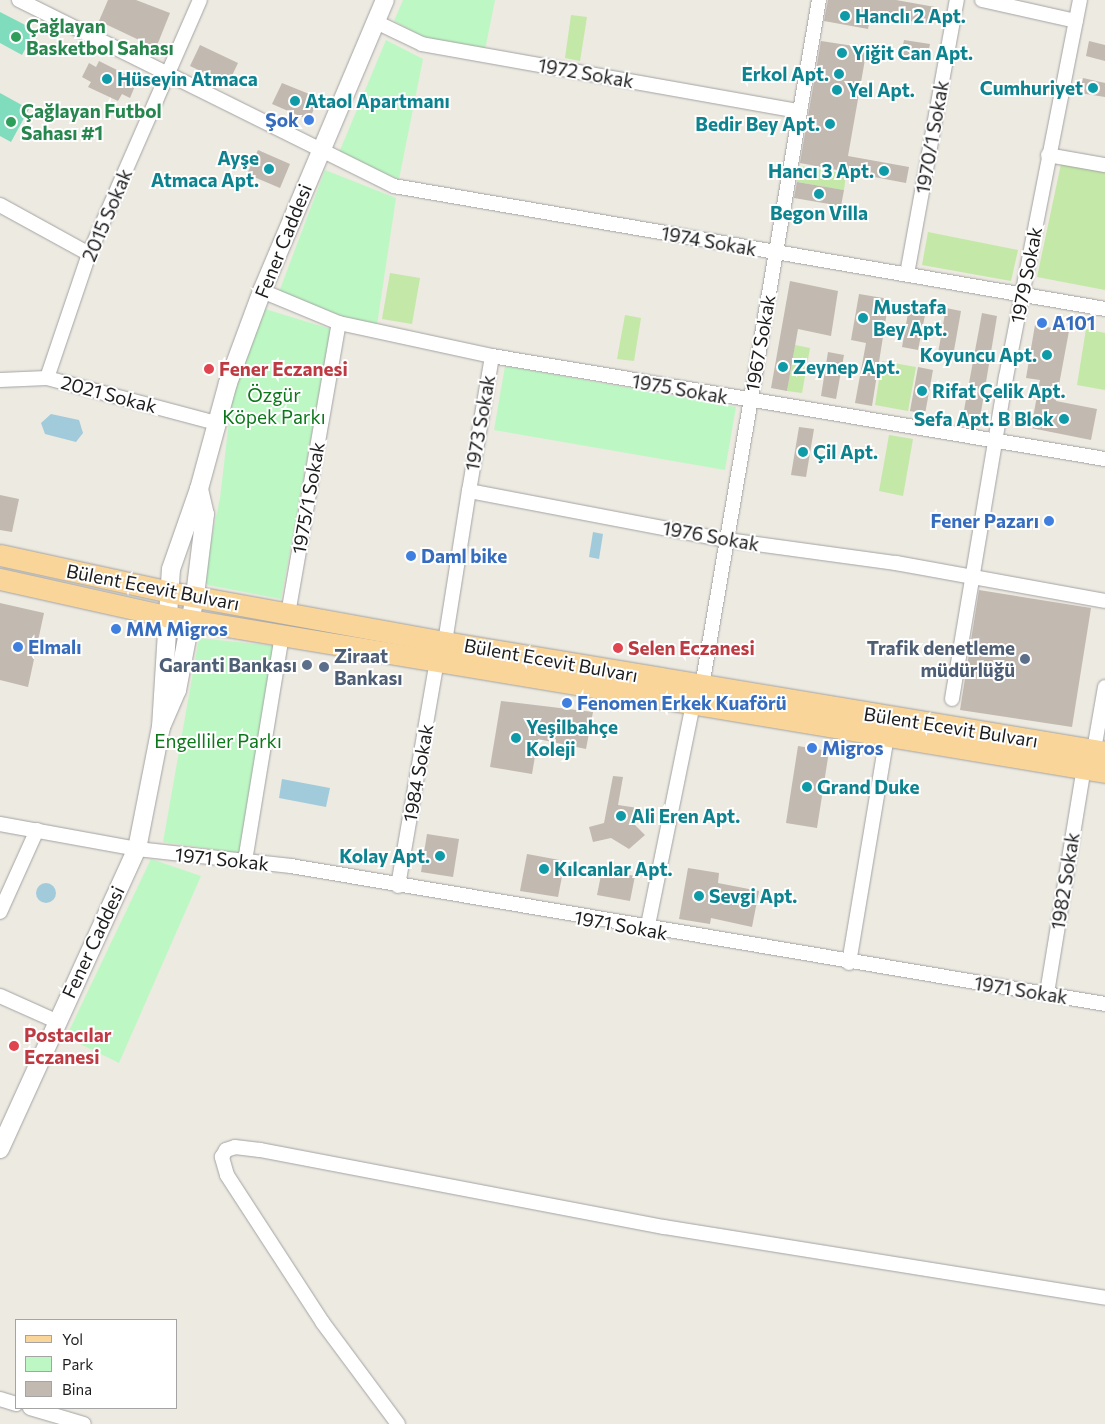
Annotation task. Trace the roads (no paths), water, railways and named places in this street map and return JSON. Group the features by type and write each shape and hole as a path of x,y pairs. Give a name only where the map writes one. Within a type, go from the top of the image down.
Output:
{"main road":[{"name":"Bülent Ecevit Bulvarı","path":"0,555 170,592 288,614 441,651"},
{"name":"Bülent Ecevit Bulvarı","path":"0,578 166,616 282,635 441,651 698,694 1099,751"},
{"name":"Bülent Ecevit Bulvarı","path":"698,694 886,736 1105,772"}],"street":[{"name":"1974 Sokak","path":"19,0 394,186 1022,293 1105,309"},
{"name":"2015 Sokak","path":"47,378 89,254 200,0"},
{"name":"Fener Caddesi","path":"0,1149 56,1022 137,849 161,727 166,616 171,569 199,489 216,423 262,292 321,149 386,0"},
{"name":"1967 Sokak","path":"648,930 698,694 727,540 819,0"},
{"name":"1970/1 Sokak","path":"907,274 957,0"},
{"path":"982,0 1076,21"},
{"name":"1979 Sokak","path":"952,699 971,577 1022,293 1080,0"},
{"name":"1972 Sokak","path":"376,22 422,44 800,110"},
{"path":"1048,155 1105,165"},
{"path":"0,205 89,254"},
{"name":"1975 Sokak","path":"262,292 339,323 492,356 750,402 1105,459"},
{"name":"1975/1 Sokak","path":"288,614 339,323"},
{"name":"1973 Sokak","path":"469,491 492,356"},
{"name":"2021 Sokak","path":"0,380 47,378 216,423"},
{"name":"Fener Caddesi","path":"161,727 176,690 195,596 205,514 199,489"},
{"path":"441,651 469,491"},
{"name":"1976 Sokak","path":"469,491 727,540 971,577 1105,601"},
{"path":"245,861 282,635"},
{"name":"1984 Sokak","path":"398,886 441,651"},
{"path":"1099,751 1105,687"},
{"path":"849,963 886,736"},
{"name":"1982 Sokak","path":"1047,993 1084,768"},
{"name":"1971 Sokak","path":"0,824 137,849 245,861 648,930 1047,993 1105,1004"},
{"path":"0,912 37,830"},
{"path":"0,996 56,1022"},
{"path":"398,1424 323,1323 227,1175 222,1157 226,1150 235,1147 260,1150 664,1227 1105,1298"},
{"path":"0,1399 15,1404"},
{"path":"33,1409 84,1424"}],"water":[{"path":"51,414 79,420 83,433 76,442 45,434 41,423"},
{"path":"593,532 603,534 599,559 589,557"},
{"path":"282,779 330,788 326,807 279,798"},
{"path":"42,883 50,883 56,889 56,897 50,903 42,903 36,897 36,889"}],"place":[{"name":"Hanclı 2 Apt.","path":"845,16"},
{"name":"Çağlayan Basketbol Sahası","path":"16,37"},
{"name":"Yiğit Can Apt.","path":"842,53"},
{"name":"Erkol Apt.","path":"839,74"},
{"name":"Hüseyin Atmaca","path":"107,79"},
{"name":"Cumhuriyet","path":"1093,88"},
{"name":"Yel Apt.","path":"837,90"},
{"name":"Ataol Apartmanı","path":"295,101"},
{"name":"Şok","path":"309,120"},
{"name":"Çağlayan Futbol Sahası #1","path":"11,122"},
{"name":"Bedir Bey Apt.","path":"830,124"},
{"name":"Ayşe Atmaca Apt.","path":"269,169"},
{"name":"Hancı 3 Apt.","path":"884,171"},
{"name":"Begon Villa","path":"819,194"},
{"name":"Mustafa Bey Apt.","path":"863,318"},
{"name":"A101","path":"1042,323"},
{"name":"Koyuncu Apt.","path":"1047,355"},
{"name":"Zeynep Apt.","path":"783,367"},
{"name":"Fener Eczanesi","path":"209,369"},
{"name":"Rifat Çelik Apt.","path":"922,391"},
{"name":"Sefa Apt. B Blok","path":"1064,419"},
{"name":"Çil Apt.","path":"803,452"},
{"name":"Fener Pazarı","path":"1049,521"},
{"name":"Daml bike","path":"411,556"},
{"name":"MM Migros","path":"116,629"},
{"name":"Elmalı","path":"18,647"},
{"name":"Selen Eczanesi","path":"618,648"},
{"name":"Trafik denetleme müdürlüğü","path":"1025,659"},
{"name":"Garanti Bankası","path":"307,665"},
{"name":"Ziraat Bankası","path":"324,667"},
{"name":"Fenomen Erkek Kuaförü","path":"567,703"},
{"name":"Yeşilbahçe Koleji","path":"516,738"},
{"name":"Migros","path":"812,748"},
{"name":"Grand Duke","path":"807,787"},
{"name":"Ali Eren Apt.","path":"621,816"},
{"name":"Kolay Apt.","path":"440,856"},
{"name":"Kılcanlar Apt.","path":"544,869"},
{"name":"Sevgi Apt.","path":"699,896"},
{"name":"Postacılar Eczanesi","path":"14,1046"}],"park label":[{"name":"Özgür Köpek Parkı","path":"274,406"},
{"name":"Engelliler Parkı","path":"218,741"}]}
